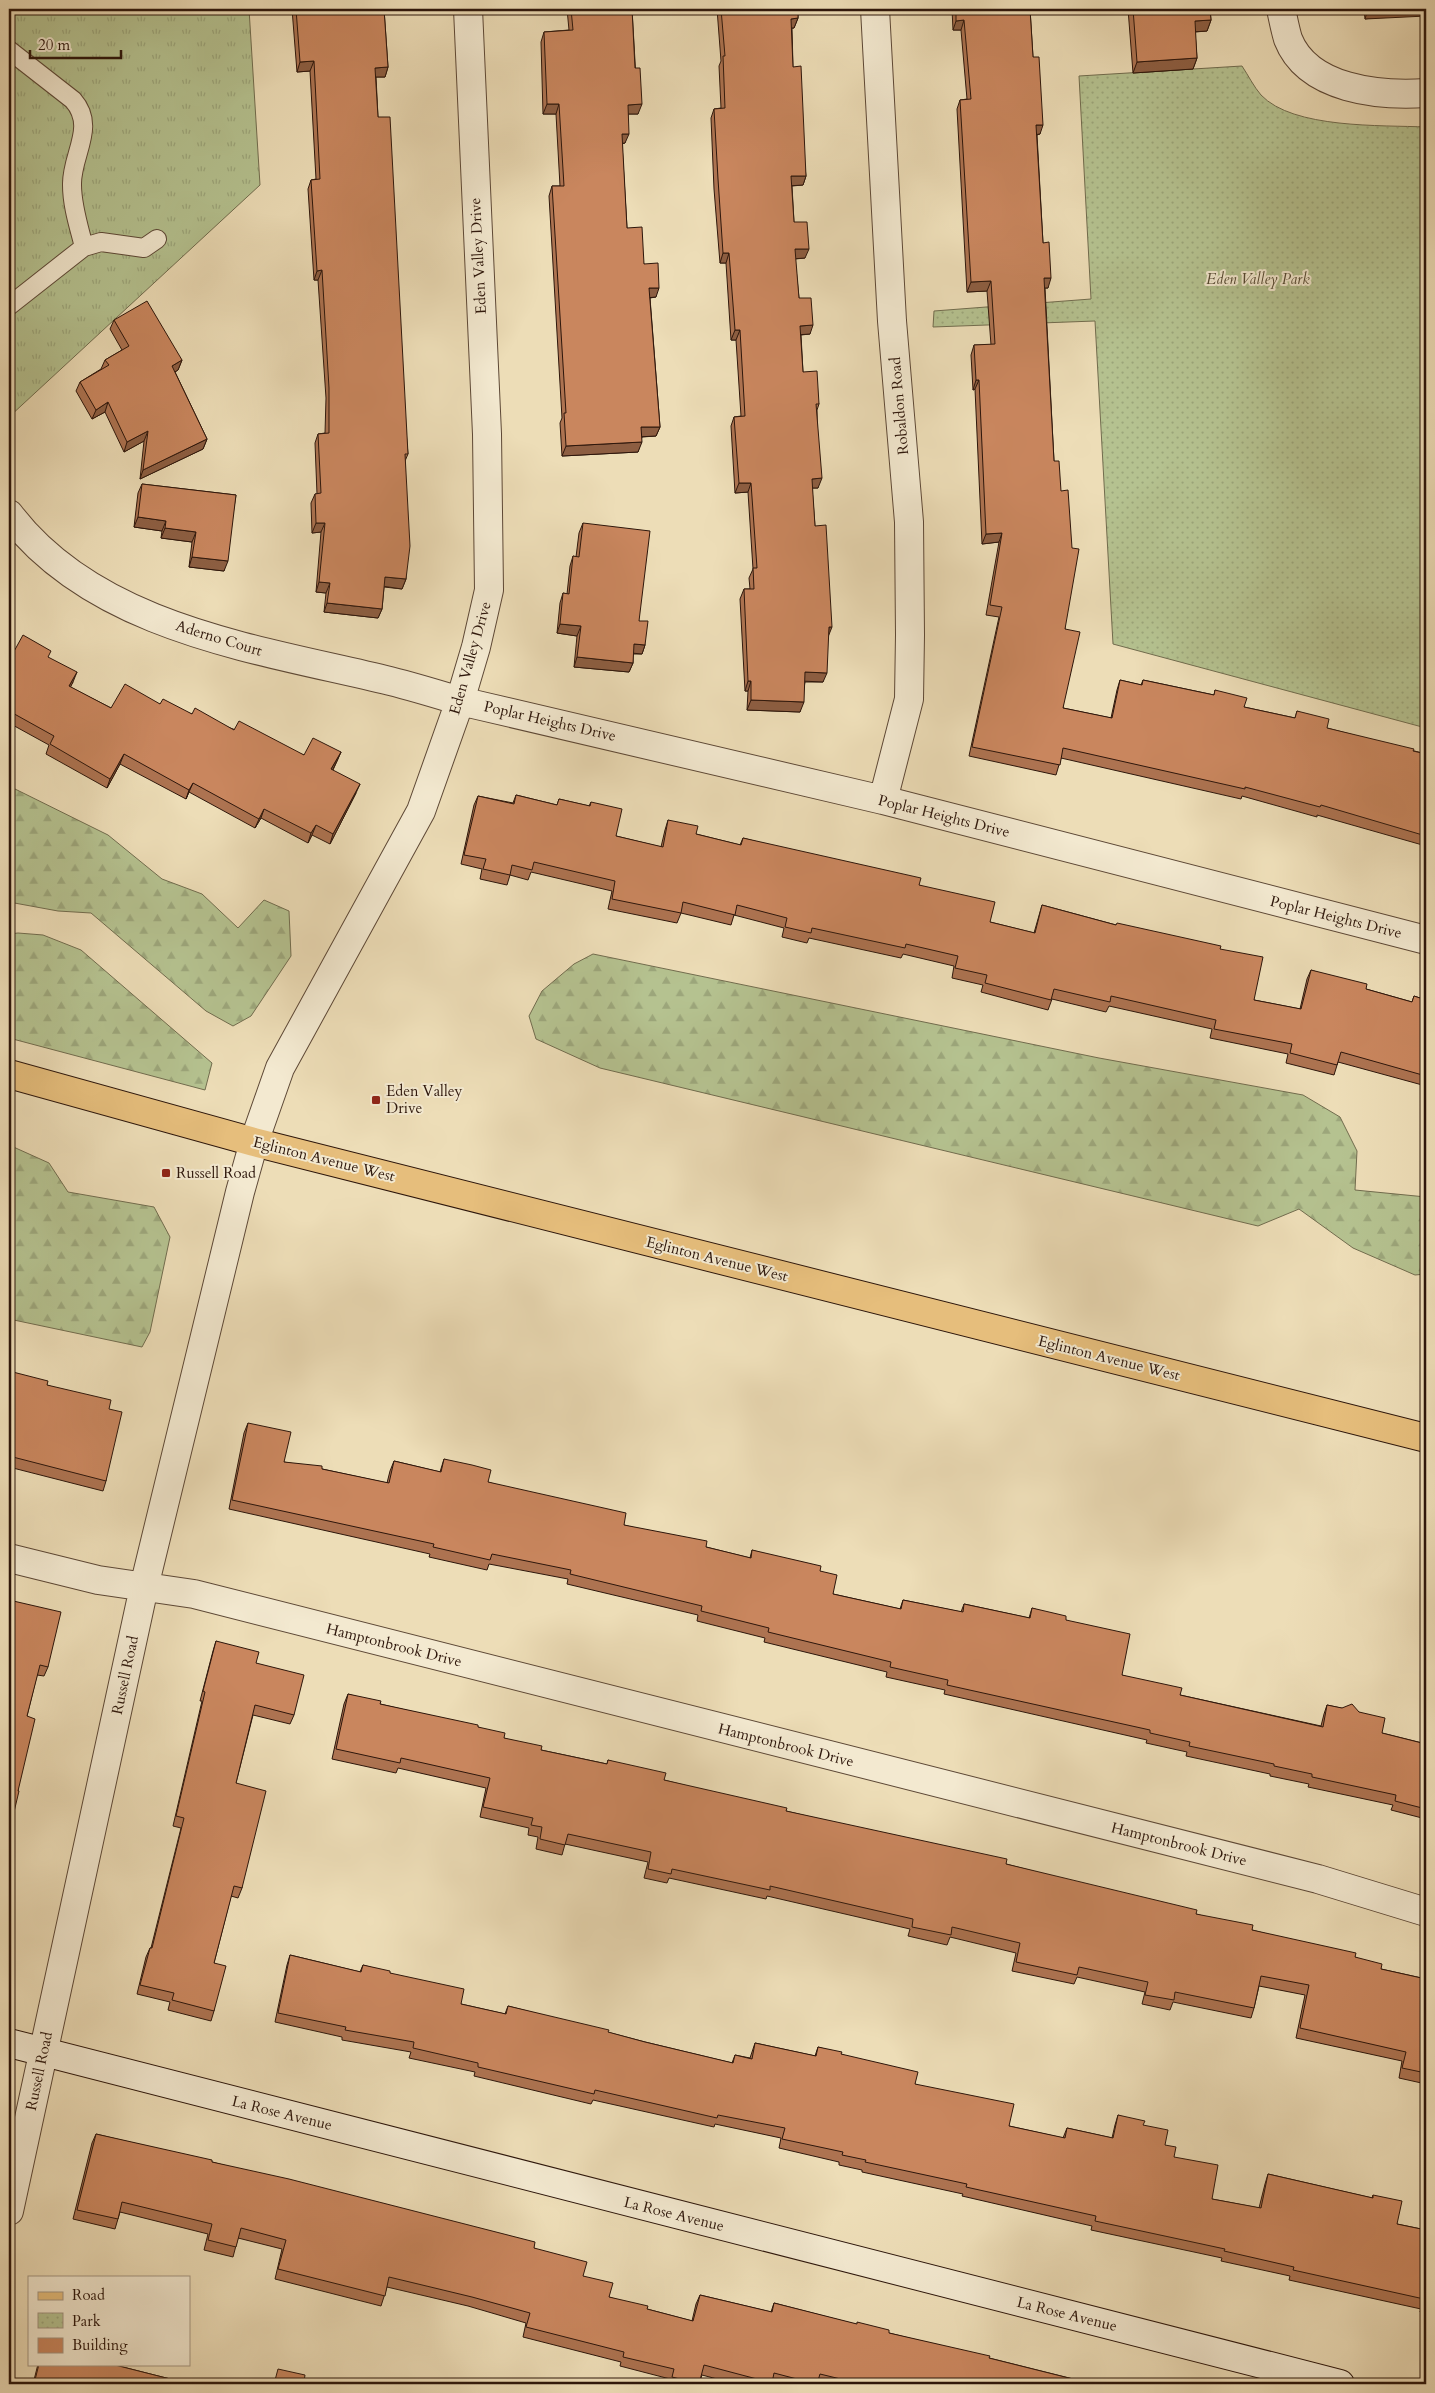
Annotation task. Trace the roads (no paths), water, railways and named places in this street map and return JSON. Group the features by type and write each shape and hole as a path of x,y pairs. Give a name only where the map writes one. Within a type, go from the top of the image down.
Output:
{"main road":[{"name":"Eglinton Avenue West","path":"9,1074 254,1142 1426,1438"}],"street":[{"name":"Eden Valley Drive","path":"254,1142 280,1068 421,811 460,701 476,647 489,590 487,434 468,9"},
{"name":"Robaldon Road","path":"875,9 892,321 909,522 909,699 883,800"},
{"path":"1281,9 1288,40 1304,62 1323,76 1351,89 1380,93 1426,93"},
{"name":"Aderno Court","path":"9,514 26,536 72,574 107,595 149,615 236,646 392,681 460,701"},
{"name":"Poplar Heights Drive","path":"460,701 883,800 1426,940"},
{"name":"Russell Road","path":"9,2211 144,1587 240,1192 254,1142"},
{"name":"Hamptonbrook Drive","path":"9,1558 98,1580 194,1594 1318,1879 1426,1912"},
{"name":"La Rose Avenue","path":"9,2043 1340,2384"}],"lane":[{"path":"9,50 73,100 82,110 84,126 72,184 84,247"},
{"path":"9,306 84,247 101,242 144,248 157,239"}],"place":[{"name":"Eden Valley Drive","path":"376,1100"},
{"name":"Russell Road","path":"166,1173"}],"park label":[{"name":"Eden Valley Park","path":"1258,279"}]}
